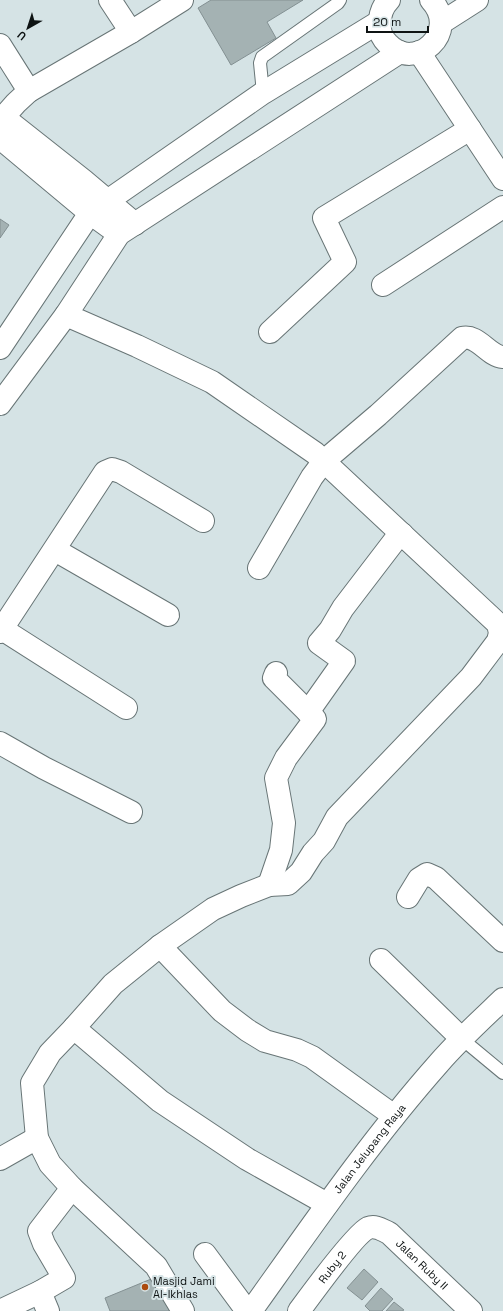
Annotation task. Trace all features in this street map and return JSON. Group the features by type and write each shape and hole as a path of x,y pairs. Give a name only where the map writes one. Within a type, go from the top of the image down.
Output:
{"street":[{"path":"110,0 131,32"},
{"path":"99,207 78,176 2,119 29,91 131,32 182,0"},
{"path":"389,0 381,12 379,22 380,31 384,40 391,47 409,52 470,129 503,179"},
{"path":"0,404 127,229 409,52 428,48 435,42 441,24 440,14 436,5 431,0"},
{"path":"441,24 477,0"},
{"path":"0,348 99,207 263,93 379,22"},
{"path":"0,45 29,91"},
{"path":"270,332 345,262 324,218 470,129"},
{"path":"0,138 99,207 127,229"},
{"path":"383,285 503,207"},
{"path":"66,315 137,346 212,382 324,461 498,624 501,632 498,641 471,677 337,817 324,840 313,853 301,872 288,884 269,885 213,909 160,946 113,984 50,1053 32,1083 37,1138 50,1164 72,1188 156,1266 183,1311"},
{"path":"259,568 308,482 324,461 378,415 462,338 470,337 497,356 503,357"},
{"path":"126,708 1,631 105,472 112,469 121,472 203,522"},
{"path":"308,712 344,661 319,643 330,630 343,608 395,540 402,534"},
{"path":"55,550 168,615"},
{"path":"269,885 281,850 284,823 276,778 286,758 315,719 274,678 276,673"},
{"path":"0,743 44,768 131,812"},
{"path":"408,897 419,879 428,874 436,878 503,941"},
{"path":"160,946 222,1011 247,1030 265,1041 297,1050 312,1057 394,1116"},
{"path":"381,960 462,1039"},
{"name":"Jalan Jelupang Raya","path":"241,1309 328,1204 394,1116 439,1062 503,999"},
{"path":"74,1028 160,1101 247,1159 328,1204"},
{"path":"0,1159 37,1138"},
{"path":"0,1311 44,1302 64,1278 44,1244 39,1231 72,1188"},
{"name":"Jalan Ruby II","path":"369,1228 378,1227 388,1233 471,1311"},
{"name":"Ruby 2","path":"299,1311 356,1238 369,1228"},
{"path":"205,1254 241,1309"}],"lane":[{"path":"263,93 260,63 262,57 338,3 340,0"},
{"path":"462,1039 503,1073"}],"building":[{"path":"211,0 303,0 267,22 276,38 231,65 198,8"},
{"path":"0,219 9,225 0,238"},
{"path":"364,1269 378,1282 362,1300 347,1288"},
{"name":"Masjid Jami Al-Ikhlas","path":"156,1277 170,1311 110,1311 105,1298"},
{"path":"381,1288 393,1299 382,1311 370,1311 365,1306"},
{"path":"394,1302 404,1310 386,1311"}],"place":[{"name":"Masjid Jami Al-Ikhlas","path":"145,1287"}]}
